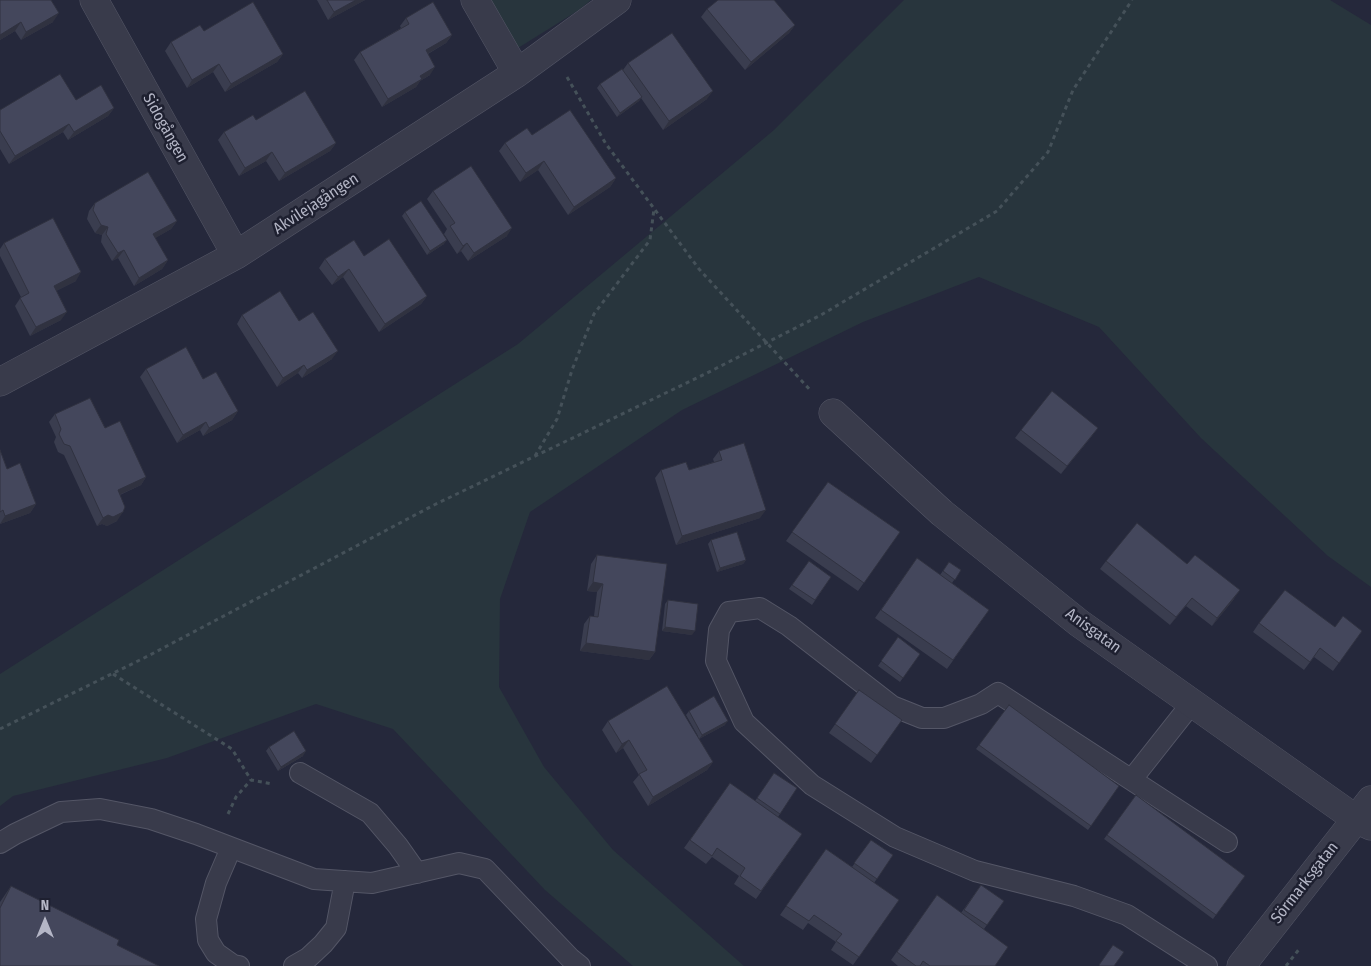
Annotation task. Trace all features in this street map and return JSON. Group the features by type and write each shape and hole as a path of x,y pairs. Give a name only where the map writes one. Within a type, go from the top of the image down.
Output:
{"street":[{"name":"Sidogången","path":"94,0 236,255"},
{"path":"475,0 517,73"},
{"name":"Akvilejagången","path":"0,382 236,255 517,73 617,0"},
{"name":"Anisgatan","path":"833,412 942,513 1079,623 1192,702 1366,815"},
{"name":"Sörmarksgatan","path":"1241,966 1366,815"}],"lane":[{"path":"1207,966 1127,915 1074,896 975,871 895,837 812,785 744,722 716,661 719,630 729,612 760,608 789,626 892,706 922,718 944,718 981,704 998,693 1227,842"},
{"path":"1132,779 1192,702"},
{"path":"300,773 370,813 398,846 417,873"},
{"path":"0,843 61,812 100,810 151,819 314,879 372,882 459,863 485,869 569,963"},
{"path":"223,844 216,883 206,919 208,940 216,953 233,965 239,966"},
{"path":"294,966 308,958 336,928 345,881"}],"path":[{"path":"0,729 148,656 434,505 821,315 997,211 1048,152 1073,90 1132,0"},
{"path":"550,49 606,144 699,269 805,386 833,412"},
{"path":"534,457 557,419 572,370 594,314 650,240 654,209"},
{"path":"112,674 232,749 251,780 278,785 300,773"},
{"path":"223,844 236,797 251,780"}],"shaded area":[{"path":"491,0 591,0 579,10 518,48"},
{"path":"904,0 1330,0 1371,25 1371,587 1328,556 1201,438 1099,327 979,277 863,322 682,410 530,512 500,599 499,687 544,767 613,850 744,966 633,966 545,890 393,729 316,704 167,758 13,796 0,806 0,674 518,344 774,130"}],"building":[{"path":"0,0 51,0 59,13 26,32 21,22 0,35"},
{"path":"327,0 356,0 334,12"},
{"path":"718,0 774,0 795,25 751,62 707,9"},
{"path":"253,2 283,54 231,84 219,64 192,80 171,42 200,25 204,31"},
{"path":"433,2 452,35 426,50 435,67 420,76 422,79 388,99 360,52 409,24 406,18"},
{"path":"672,33 713,91 669,121 628,63"},
{"path":"622,69 642,97 620,113 600,84"},
{"path":"60,74 76,100 101,85 114,108 74,132 69,124 15,156 0,131 0,110"},
{"path":"305,91 336,143 285,173 272,152 245,168 224,132 253,115 256,120"},
{"path":"570,110 616,178 574,207 544,161 526,173 505,143 527,128 532,135"},
{"path":"471,166 512,228 474,253 467,243 463,246 450,226 455,223 433,191"},
{"path":"148,172 177,221 153,234 168,260 139,278 124,250 118,253 106,234 108,227 101,225 93,210 95,203"},
{"path":"421,201 447,240 430,251 405,212"},
{"path":"53,218 81,272 54,286 67,312 36,327 20,298 29,293 4,243"},
{"path":"389,239 427,296 385,324 349,269 338,277 325,259 354,240 364,256"},
{"path":"280,291 299,321 313,312 338,351 307,370 304,365 283,378 242,315"},
{"path":"186,347 203,379 216,372 238,411 209,428 206,422 183,435 146,369"},
{"path":"1052,391 1098,428 1067,466 1021,430"},
{"path":"90,398 105,428 120,421 146,477 118,490 125,507 123,512 113,517 108,515 103,518 70,446 64,444 59,434 61,429 55,414"},
{"path":"744,443 766,510 682,536 661,470 686,462 689,470 722,460 719,451"},
{"path":"0,450 7,469 20,463 36,504 5,516 3,510 0,512"},
{"path":"828,482 900,532 864,583 792,532"},
{"path":"1137,523 1187,564 1195,555 1240,590 1217,618 1192,598 1176,617 1106,561"},
{"path":"737,532 746,560 720,568 711,540"},
{"path":"597,555 667,564 655,652 586,643 590,616 598,617 603,584 593,582"},
{"path":"917,558 989,610 953,660 881,610"},
{"path":"809,561 831,577 815,600 792,585"},
{"path":"949,562 961,570 955,580 943,571"},
{"path":"1285,590 1335,627 1343,616 1362,631 1339,663 1320,648 1310,662 1259,623"},
{"path":"668,600 698,604 695,631 665,627"},
{"path":"898,637 920,654 903,678 881,661"},
{"path":"667,686 713,762 653,797 639,774 647,770 629,740 622,744 608,721"},
{"path":"859,690 902,720 877,755 835,724"},
{"path":"714,696 728,721 702,735 689,711"},
{"path":"1009,705 1119,786 1091,826 979,745"},
{"path":"294,731 306,751 281,767 269,747"},
{"path":"774,773 797,788 780,814 757,798"},
{"path":"730,783 802,834 761,891 740,876 745,868 717,848 712,856 690,840"},
{"path":"1136,795 1245,876 1216,915 1107,835"},
{"path":"871,840 893,855 877,879 854,863"},
{"path":"826,849 899,900 859,957 836,941 842,934 814,915 809,921 786,906"},
{"path":"981,885 1004,901 987,925 964,910"},
{"path":"11,886 119,940 117,945 159,966 0,966 0,908"},
{"path":"937,895 1008,947 995,966 930,966 923,961 920,966 916,966 897,952"},
{"path":"1113,945 1124,952 1114,966 1100,966 1099,965"}]}
